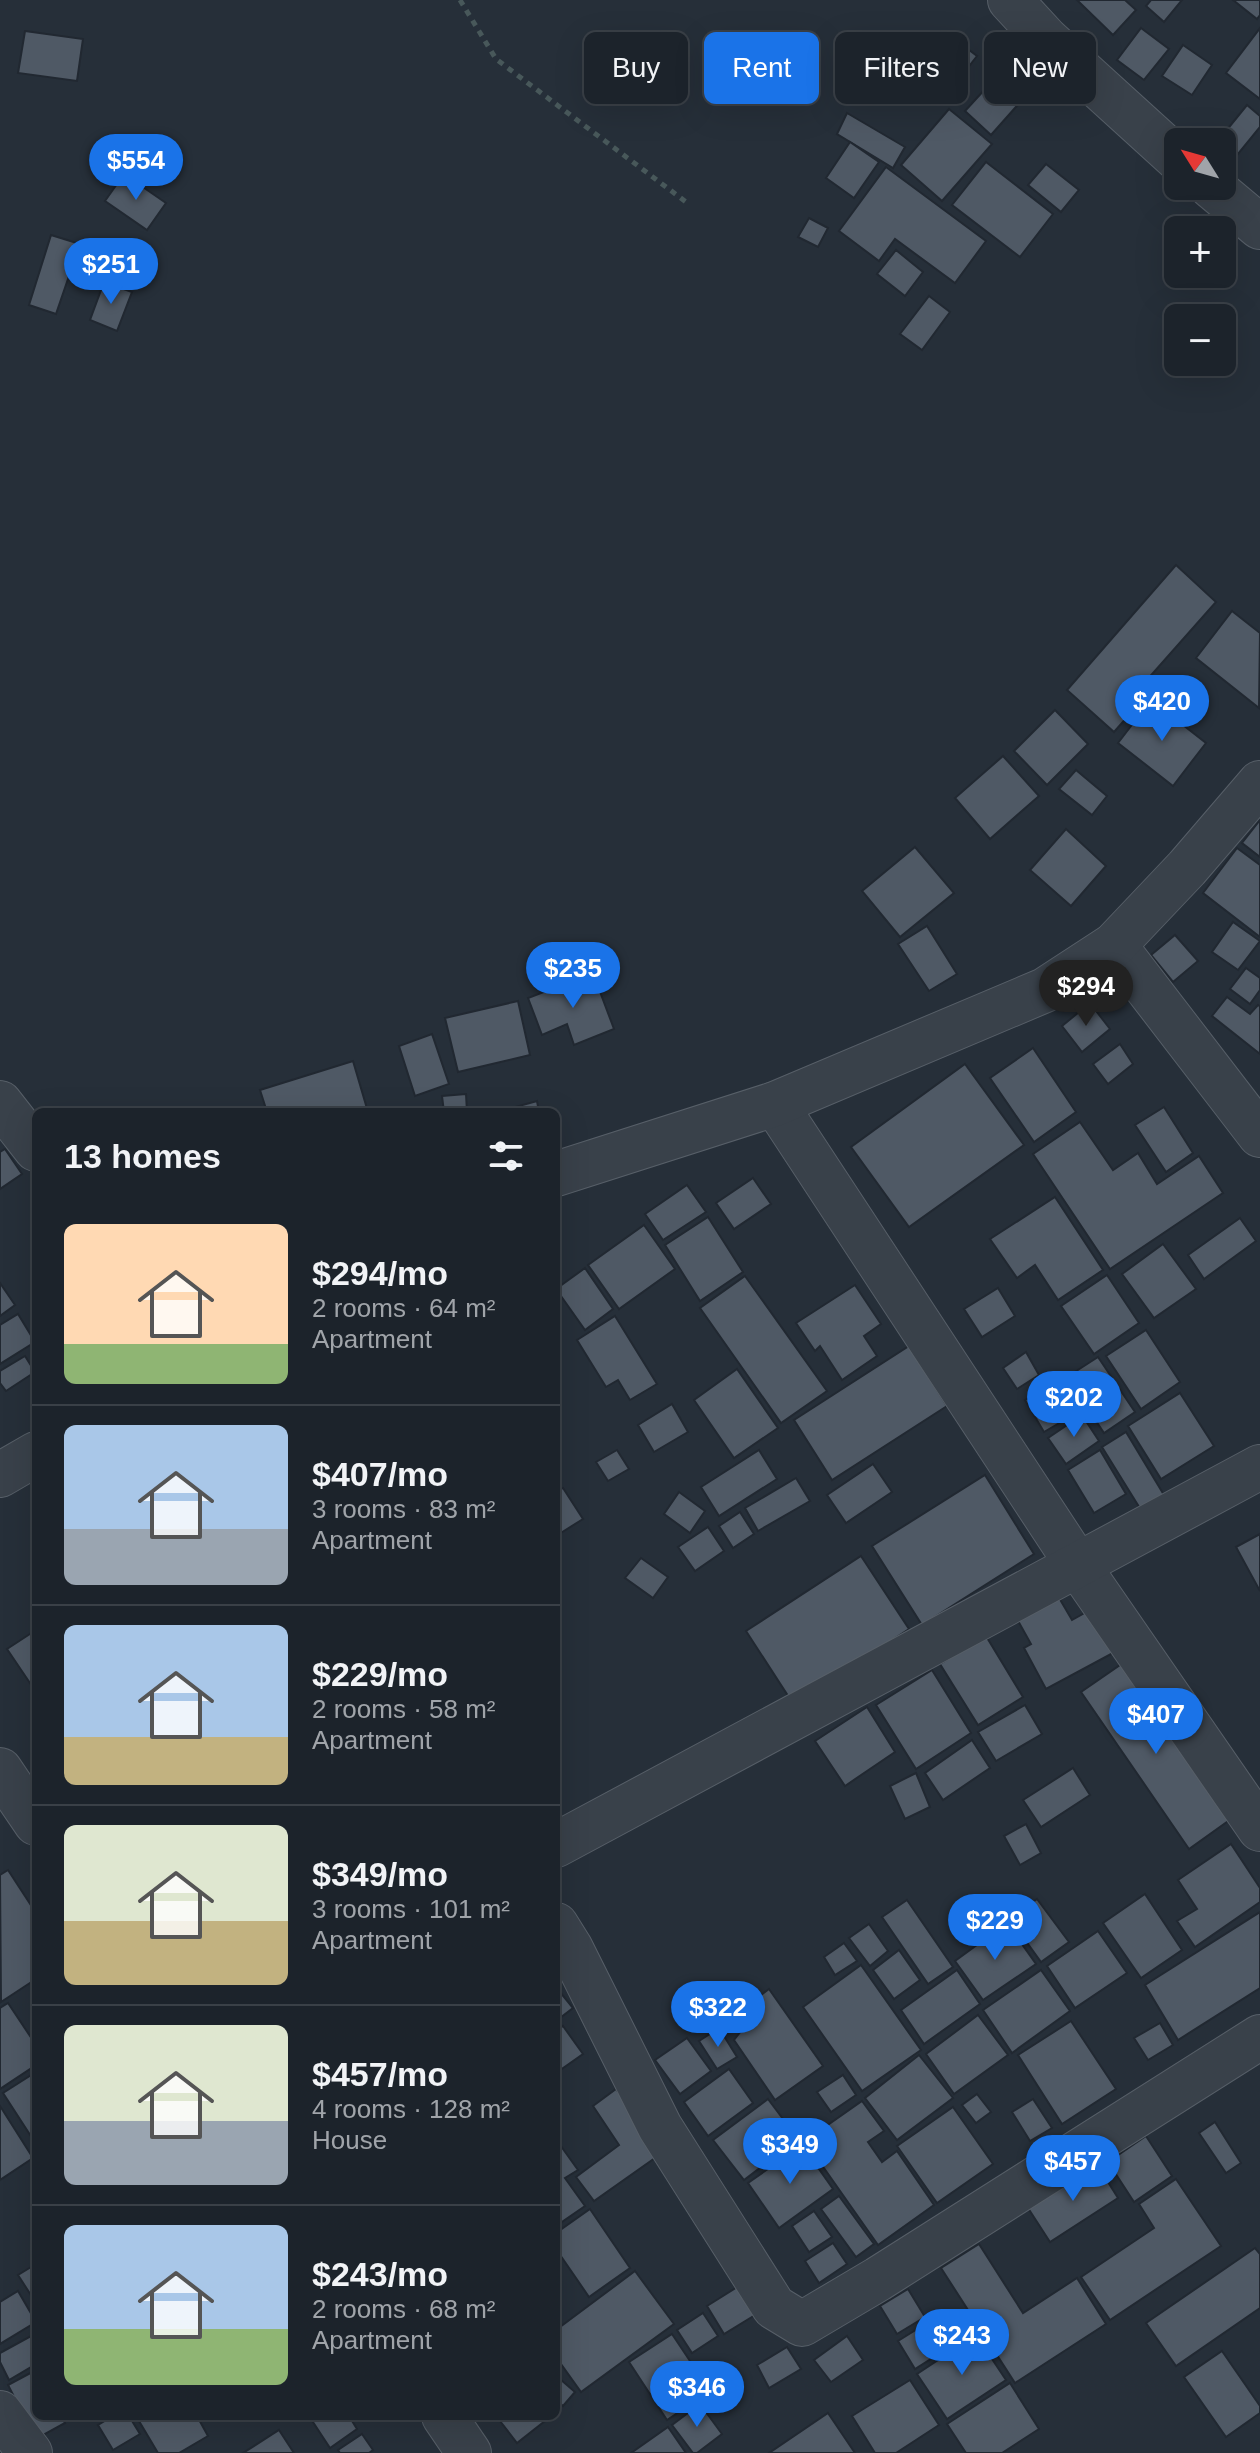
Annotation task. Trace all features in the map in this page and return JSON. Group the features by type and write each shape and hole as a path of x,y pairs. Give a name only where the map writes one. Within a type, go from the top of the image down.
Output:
{"street":[{"path":"1010,0 1046,39 1164,146"},
{"path":"1228,200 1260,227"},
{"path":"560,1173 775,1104 1045,990 1114,945 1187,868 1260,783"},
{"path":"1114,945 1260,1135"},
{"path":"0,1103 32,1144"},
{"path":"775,1104 1077,1564 1260,1829"},
{"path":"0,1475 32,1456"},
{"path":"560,1843 1260,1467"},
{"path":"0,1770 32,1817"},
{"path":"560,1932 660,2127 774,2307 802,2324 1260,2037"},
{"path":"0,2413 30,2453"},
{"path":"447,2420 469,2453"}],"path":[{"path":"460,0 496,59 690,205"}],"building":[{"path":"1077,0 1125,0 1136,10 1113,35"},
{"path":"1151,0 1182,0 1164,22 1146,6"},
{"path":"1233,0 1260,0 1260,15 1257,19"},
{"path":"1141,28 1169,49 1144,80 1117,60"},
{"path":"1260,28 1260,99 1226,73"},
{"path":"25,31 83,39 77,81 18,73"},
{"path":"1183,45 1212,65 1192,95 1162,76"},
{"path":"968,49 977,56 968,68"},
{"path":"984,90 984,104 1019,104 991,135 965,111"},
{"path":"1247,105 1260,116 1260,127 1236,156 1236,128 1228,128"},
{"path":"949,109 992,144 942,201 901,165"},
{"path":"847,113 905,147 893,168 837,134"},
{"path":"850,142 879,162 854,198 826,178"},
{"path":"986,162 1053,214 1020,257 952,205"},
{"path":"1046,164 1079,190 1061,212 1028,185"},
{"path":"886,167 986,241 955,283 895,239 879,261 839,231"},
{"path":"124,174 166,203 147,230 105,201"},
{"path":"809,218 828,228 818,247 798,237"},
{"path":"51,235 80,244 56,314 29,305"},
{"path":"896,250 923,272 905,296 877,274"},
{"path":"104,282 132,292 117,331 90,320"},
{"path":"929,296 950,312 922,350 900,334"},
{"path":"1176,565 1216,602 1138,690 1145,697 1114,732 1067,690"},
{"path":"1232,611 1260,633 1259,708 1196,658"},
{"path":"1151,700 1206,743 1173,786 1118,743"},
{"path":"1055,710 1088,744 1047,785 1014,751"},
{"path":"1003,756 1039,796 990,839 955,798"},
{"path":"1076,770 1107,796 1092,815 1059,789"},
{"path":"1260,820 1260,857 1242,843"},
{"path":"1066,829 1106,866 1071,906 1030,870"},
{"path":"915,847 954,893 900,937 862,891"},
{"path":"1237,848 1260,865 1260,937 1203,893"},
{"path":"1233,922 1260,941 1238,970 1212,952"},
{"path":"927,926 957,974 929,991 898,944"},
{"path":"1175,935 1198,961 1173,982 1151,955"},
{"path":"1246,968 1260,978 1260,990 1250,1004 1230,989"},
{"path":"593,973 614,1029 574,1045 567,1024 542,1035 528,998"},
{"path":"1227,997 1250,1014 1260,1006 1260,1054 1212,1016"},
{"path":"518,1001 530,1055 458,1072 445,1018"},
{"path":"1090,1003 1110,1029 1082,1052 1062,1026"},
{"path":"432,1034 449,1084 415,1096 399,1046"},
{"path":"1120,1044 1133,1064 1108,1084 1093,1064"},
{"path":"1033,1048 1076,1112 1034,1142 990,1078"},
{"path":"353,1061 367,1108 266,1108 260,1090"},
{"path":"965,1064 1024,1145 909,1227 851,1147"},
{"path":"466,1094 467,1108 444,1108 442,1096"},
{"path":"537,1101 538,1108 512,1108"},
{"path":"1164,1107 1193,1153 1166,1172 1135,1125"},
{"path":"1080,1122 1113,1170 1138,1153 1157,1184 1199,1156 1223,1193 1110,1269 1033,1154"},
{"path":"5,1149 22,1174 0,1189 0,1152"},
{"path":"753,1178 771,1204 734,1229 716,1203"},
{"path":"687,1185 706,1212 663,1240 645,1214"},
{"path":"1055,1197 1103,1270 1058,1300 1035,1265 1017,1278 990,1239"},
{"path":"708,1217 743,1272 700,1301 665,1245"},
{"path":"1240,1218 1256,1241 1204,1279 1188,1255"},
{"path":"644,1225 675,1269 619,1309 588,1265"},
{"path":"1163,1244 1196,1289 1154,1318 1122,1274"},
{"path":"585,1268 613,1309 585,1330 560,1295 560,1286"},
{"path":"1107,1275 1139,1323 1094,1354 1061,1306"},
{"path":"745,1276 827,1391 781,1423 700,1308"},
{"path":"0,1283 15,1305 0,1316"},
{"path":"855,1285 881,1324 864,1336 877,1356 842,1380 820,1346 815,1351 796,1323"},
{"path":"998,1288 1015,1316 982,1337 964,1309"},
{"path":"18,1314 32,1337 32,1344 0,1364 0,1325"},
{"path":"615,1316 657,1384 630,1400 618,1380 606,1387 577,1340"},
{"path":"1146,1330 1180,1382 1141,1409 1106,1356"},
{"path":"909,1346 947,1406 832,1480 794,1420"},
{"path":"1026,1352 1039,1375 1017,1389 1003,1368"},
{"path":"25,1356 32,1367 32,1374 6,1391 0,1383 0,1371"},
{"path":"1098,1357 1135,1412 1104,1433 1067,1377"},
{"path":"737,1369 778,1428 734,1458 694,1400"},
{"path":"1059,1380 1078,1412 1044,1432 1025,1400"},
{"path":"1180,1393 1214,1446 1161,1479 1128,1426"},
{"path":"672,1404 688,1432 654,1452 638,1425"},
{"path":"1082,1415 1099,1441 1066,1464 1048,1438"},
{"path":"1126,1432 1164,1495 1141,1510 1102,1447"},
{"path":"617,1450 629,1469 608,1481 596,1462"},
{"path":"759,1450 777,1479 719,1516 701,1487"},
{"path":"1100,1450 1126,1494 1094,1513 1068,1470"},
{"path":"873,1464 892,1492 846,1523 827,1495"},
{"path":"985,1475 1034,1554 922,1625 872,1546"},
{"path":"796,1478 810,1501 758,1531 745,1508"},
{"path":"563,1488 583,1519 560,1533 560,1490"},
{"path":"679,1492 705,1511 690,1533 664,1514"},
{"path":"740,1512 754,1534 733,1548 719,1526"},
{"path":"708,1527 724,1551 695,1571 678,1547"},
{"path":"1260,1534 1260,1591 1236,1547"},
{"path":"861,1556 909,1629 794,1705 746,1631"},
{"path":"641,1558 668,1577 653,1598 625,1578"},
{"path":"1058,1596 1072,1620 1090,1610 1113,1653 1046,1689 1024,1648 1031,1644 1017,1619"},
{"path":"32,1633 32,1686 7,1649"},
{"path":"986,1636 1023,1697 978,1725 940,1664"},
{"path":"1123,1663 1231,1819 1189,1849 1081,1692"},
{"path":"932,1670 971,1733 916,1769 876,1705"},
{"path":"1025,1705 1042,1734 996,1761 978,1732"},
{"path":"867,1707 895,1752 845,1786 815,1741"},
{"path":"972,1740 990,1768 943,1800 925,1773"},
{"path":"1073,1768 1090,1795 1041,1827 1023,1800"},
{"path":"916,1773 930,1807 905,1819 890,1786"},
{"path":"1026,1824 1041,1853 1020,1865 1004,1836"},
{"path":"1231,1844 1260,1888 1260,1902 1195,1947 1177,1921 1197,1909 1178,1880"},
{"path":"8,1870 32,1907 32,1982 1,2002 0,1875"},
{"path":"1145,1894 1182,1950 1141,1978 1103,1923"},
{"path":"1037,1899 1069,1942 1041,1962 1010,1919"},
{"path":"907,1900 953,1967 928,1984 882,1917"},
{"path":"1260,1912 1260,1988 1178,2040 1145,1985"},
{"path":"1007,1923 1036,1964 983,2000 955,1961"},
{"path":"869,1924 888,1951 870,1966 849,1938"},
{"path":"1098,1931 1127,1973 1075,2008 1047,1966"},
{"path":"844,1943 857,1961 835,1975 824,1957"},
{"path":"899,1950 920,1980 894,1999 873,1970"},
{"path":"861,1965 921,2050 862,2091 803,2007"},
{"path":"957,1970 980,2004 924,2044 901,2010"},
{"path":"1041,1970 1070,2011 1012,2053 983,2010"},
{"path":"769,1989 823,2066 775,2100 734,2040 741,2031 731,2017"},
{"path":"560,1992 573,2008 560,2018"},
{"path":"8,2003 32,2039 32,2068 0,2089 0,2008"},
{"path":"978,2015 1008,2055 954,2094 926,2054"},
{"path":"1071,2021 1116,2089 1062,2124 1018,2055"},
{"path":"1160,2023 1173,2045 1148,2060 1134,2038"},
{"path":"563,2026 583,2054 560,2070 560,2028"},
{"path":"719,2028 737,2057 717,2069 699,2041"},
{"path":"687,2038 711,2071 680,2094 655,2060"},
{"path":"919,2055 953,2098 897,2140 865,2098"},
{"path":"729,2069 753,2103 708,2136 684,2102"},
{"path":"32,2075 32,2138 3,2093"},
{"path":"843,2075 856,2095 831,2112 817,2092"},
{"path":"616,2089 662,2153 594,2201 576,2177 619,2145 593,2106"},
{"path":"977,2094 991,2112 976,2123 962,2105"},
{"path":"768,2099 798,2139 744,2180 713,2140"},
{"path":"1033,2099 1052,2128 1030,2141 1012,2112"},
{"path":"862,2101 884,2131 868,2142 882,2162 897,2151 934,2205 878,2245 805,2141"},
{"path":"0,2106 32,2159 0,2180"},
{"path":"953,2107 993,2164 937,2203 897,2146"},
{"path":"1215,2122 1241,2163 1226,2173 1199,2133"},
{"path":"1146,2136 1172,2176 1134,2202 1108,2162"},
{"path":"560,2145 578,2170 565,2178 585,2206 560,2223"},
{"path":"802,2145 833,2189 779,2228 748,2183"},
{"path":"1096,2163 1118,2198 1050,2242 1028,2208"},
{"path":"1176,2179 1221,2246 1110,2320 1081,2277 1154,2228 1139,2204"},
{"path":"839,2196 874,2244 856,2257 821,2209"},
{"path":"590,2209 630,2268 589,2297 560,2255 560,2230"},
{"path":"814,2211 832,2237 809,2252 792,2226"},
{"path":"833,2243 847,2264 819,2283 805,2261"},
{"path":"979,2244 1023,2313 1077,2278 1106,2324 1015,2383 941,2268"},
{"path":"1255,2248 1260,2254 1260,2308 1176,2366 1146,2323"},
{"path":"32,2266 32,2297 18,2275"},
{"path":"635,2271 674,2324 581,2392 560,2363 560,2327"},
{"path":"742,2284 760,2312 724,2334 707,2306"},
{"path":"908,2289 925,2317 897,2334 880,2306"},
{"path":"18,2291 32,2315 32,2324 0,2344 0,2302"},
{"path":"703,2313 718,2336 692,2353 677,2330"},
{"path":"930,2321 948,2348 915,2369 898,2341"},
{"path":"672,2334 710,2391 667,2420 629,2362"},
{"path":"976,2335 1006,2380 947,2419 917,2374"},
{"path":"847,2336 863,2360 831,2382 814,2360"},
{"path":"32,2338 32,2366 9,2380 0,2362 0,2353"},
{"path":"787,2347 801,2369 769,2388 757,2365"},
{"path":"1222,2351 1260,2406 1260,2413 1226,2437 1184,2377"},
{"path":"32,2372 32,2420 64,2420 65,2423 36,2439 8,2385"},
{"path":"560,2379 575,2392 563,2406 560,2403"},
{"path":"910,2380 939,2425 896,2453 875,2453 852,2416"},
{"path":"1010,2383 1039,2429 1002,2453 966,2453 947,2424"},
{"path":"700,2404 722,2434 693,2453 672,2425"},
{"path":"828,2413 855,2453 769,2453"},
{"path":"106,2420 131,2420 140,2434 113,2450 98,2425"},
{"path":"138,2420 199,2420 208,2436 179,2453 158,2453"},
{"path":"312,2420 351,2420 357,2429 330,2448"},
{"path":"501,2420 546,2420 517,2443"},
{"path":"668,2427 686,2453 631,2453"},
{"path":"279,2430 294,2453 243,2453"},
{"path":"362,2434 373,2450 369,2453 340,2453 338,2450"}]}
